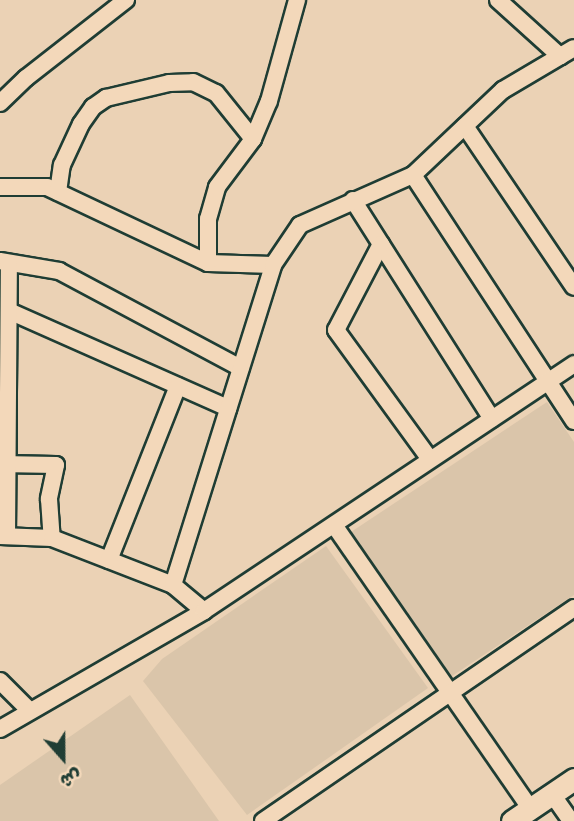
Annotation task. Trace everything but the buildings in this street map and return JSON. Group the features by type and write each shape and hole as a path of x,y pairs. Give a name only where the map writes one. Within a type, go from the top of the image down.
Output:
{"main road":[{"path":"512,821 574,779"}],"street":[{"path":"0,103 110,4 126,0"},
{"path":"208,263 208,219 217,187 253,139 269,101 297,0"},
{"path":"173,585 273,265 300,225 413,175 503,90 567,52 498,0"},
{"path":"58,192 62,165 81,124 93,107 106,98 169,83 193,82 216,93 253,139"},
{"path":"465,126 574,287"},
{"path":"413,175 574,421"},
{"path":"0,187 47,187 208,263 273,265"},
{"path":"353,200 492,419"},
{"path":"381,244 336,330 429,458"},
{"path":"204,611 173,585 52,538 4,536 4,333 9,311 5,262 59,271 241,368"},
{"path":"9,311 228,408"},
{"path":"0,729 204,611 429,458 574,364"},
{"path":"109,560 178,386"},
{"path":"4,465 56,465 49,499 52,538"},
{"path":"334,525 531,809"},
{"path":"263,821 449,691 574,608"},
{"path":"0,681 30,711"},
{"path":"552,794 571,821"}],"shaded area":[{"path":"547,402 574,442 574,595 449,678 351,532"},
{"path":"326,546 428,688 247,815 143,681 162,659"},
{"path":"130,695 219,821 0,821 0,785"}]}
